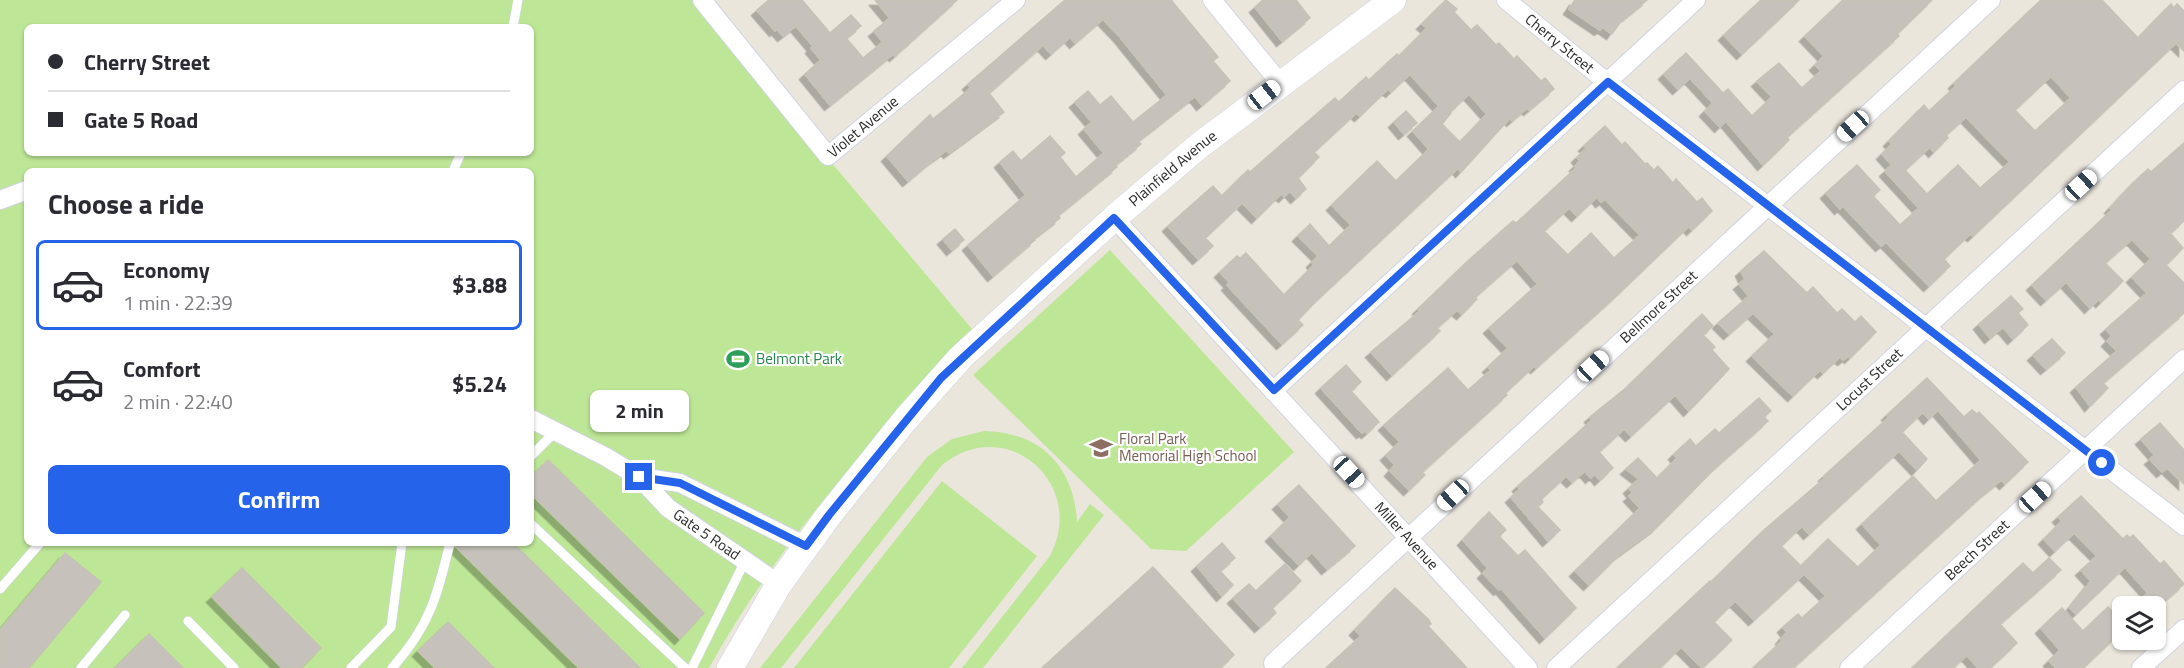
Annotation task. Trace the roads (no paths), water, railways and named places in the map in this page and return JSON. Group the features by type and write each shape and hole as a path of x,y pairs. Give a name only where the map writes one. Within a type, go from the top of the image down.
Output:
{"main road":[{"name":"Plainfield Avenue","path":"730,668 779,584 806,546 941,378 1114,218 1200,145 1393,0"}],"street":[{"name":"Violet Avenue","path":"709,3 828,156 1016,0"},
{"path":"1212,0 1280,83"},
{"name":"Cherry Street","path":"1506,0 1608,82 2184,526"},
{"path":"1274,390 1696,0"},
{"name":"Bellmore Street","path":"1273,663 1991,0"},
{"name":"Locust Street","path":"1556,668 2184,90"},
{"path":"0,200 24,191"},
{"name":"Miller Avenue","path":"1114,218 1528,668"},
{"name":"Beech Street","path":"1850,668 2184,359"},
{"name":"Gate 5 Road","path":"534,421 606,457 639,477 669,508 779,584"},
{"name":"Gate 5 Road","path":"639,477 680,483 806,546"},
{"path":"2141,668 2184,629"}],"lane":[{"path":"514,24 518,0"},
{"path":"534,453 555,432"},
{"path":"534,527 685,668"},
{"path":"0,589 37,546"},
{"path":"351,668 391,627 402,546"},
{"path":"392,668 409,649 427,620 439,591 449,546"},
{"path":"692,668 746,561"},
{"path":"81,668 124,615"},
{"path":"188,621 234,668"}],"place":[{"name":"Belmont Park","path":"738,359"},
{"name":"Floral Park Memorial High School","path":"1101,448"}]}
